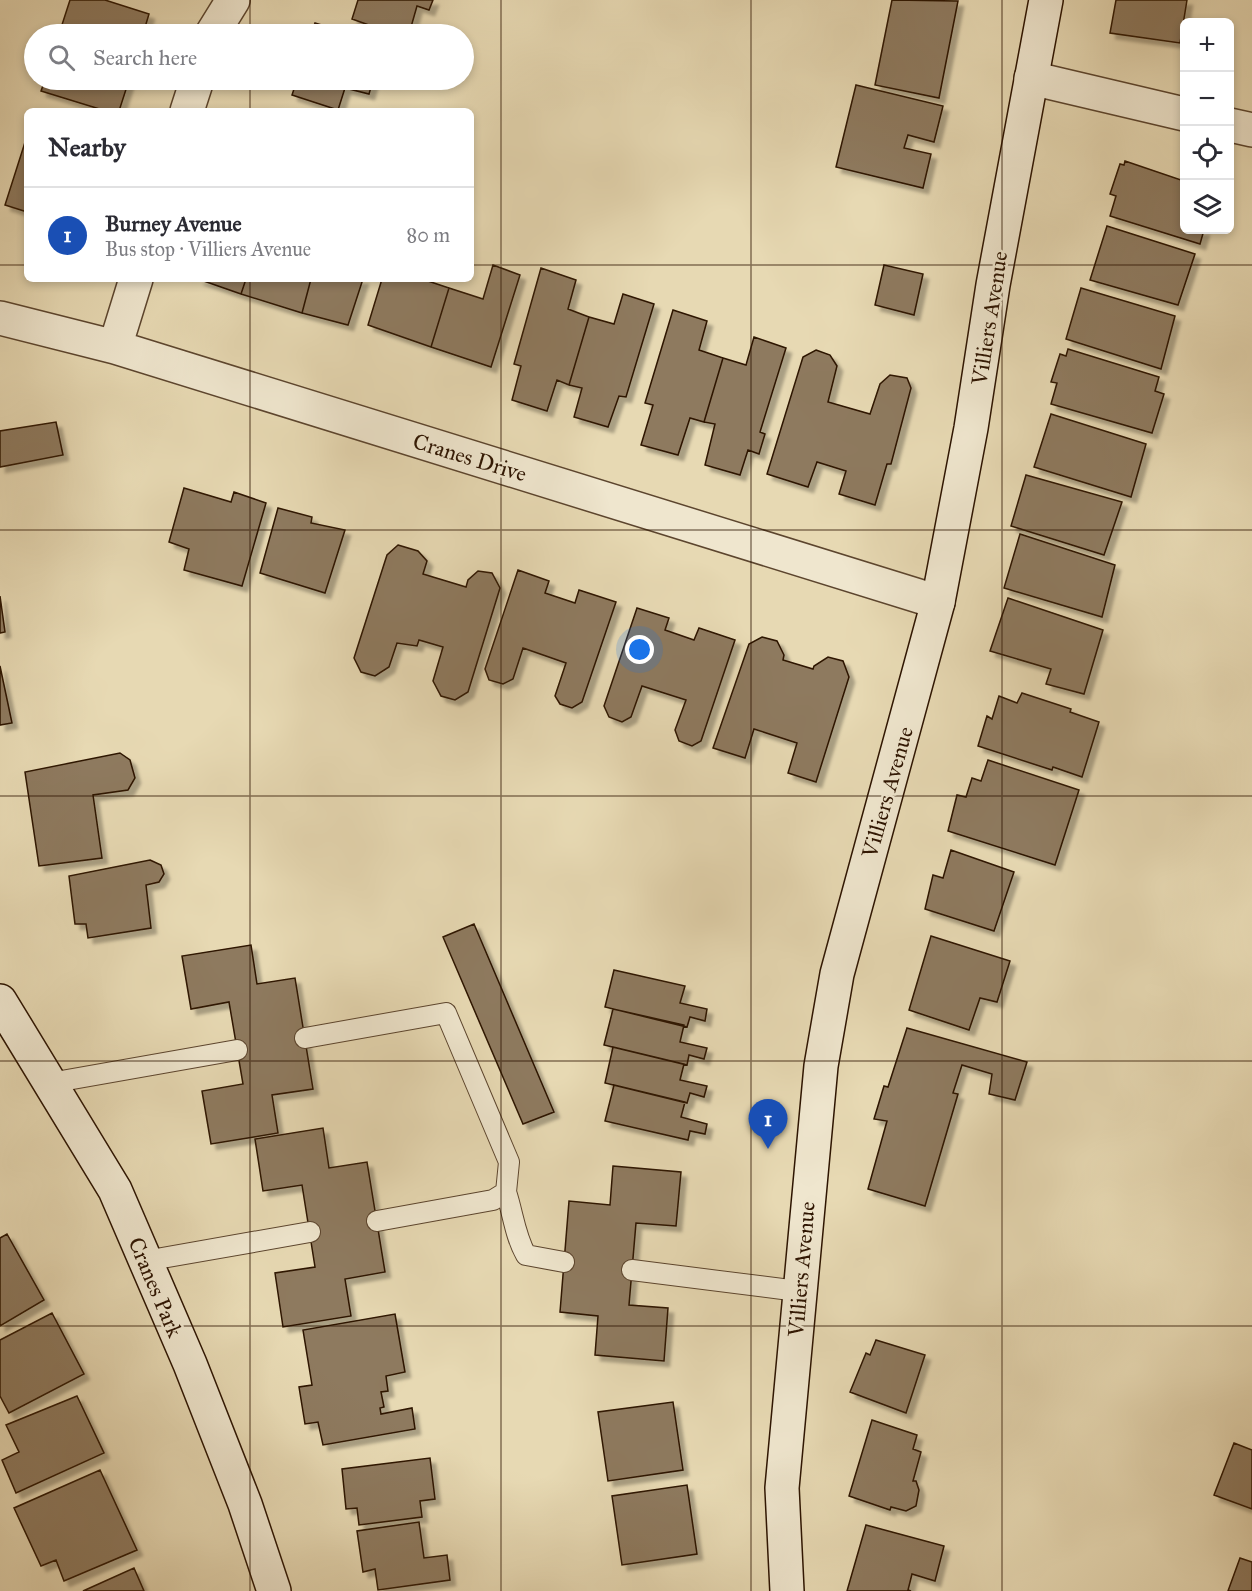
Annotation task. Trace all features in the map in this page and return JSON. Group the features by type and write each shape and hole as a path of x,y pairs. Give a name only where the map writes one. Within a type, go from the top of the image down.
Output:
{"street":[{"path":"218,24 233,0"},
{"name":"Villiers Avenue","path":"787,1591 782,1488 798,1291 821,1066 837,974 938,602 1046,0"},
{"path":"1031,78 1180,113"},
{"path":"188,108 194,90"},
{"path":"1234,126 1252,130"},
{"path":"115,347 135,282"},
{"name":"Cranes Drive","path":"0,318 115,347 938,602"},
{"name":"Cranes Park","path":"0,1001 115,1190 190,1364 245,1504 274,1591"}],"lane":[{"path":"305,1038 446,1013 509,1162 506,1192 519,1241 526,1255 564,1262"},
{"path":"50,1083 237,1050"},
{"path":"377,1221 493,1200 506,1192"},
{"path":"145,1261 310,1232"},
{"path":"632,1270 798,1291"}],"building":[{"path":"70,0 105,0 149,14 146,24 62,24"},
{"path":"358,0 433,0 429,10 417,6 412,24 366,24 352,19"},
{"path":"892,0 958,1 939,98 875,85"},
{"path":"1116,0 1187,0 1184,18 1180,18 1180,43 1110,33"},
{"path":"856,85 943,106 934,142 908,135 904,148 931,154 923,188 836,167"},
{"path":"126,90 120,108 96,108 41,91"},
{"path":"294,90 344,90 339,108 332,108 292,95"},
{"path":"353,90 370,90 369,94"},
{"path":"24,145 24,211 5,205"},
{"path":"1125,161 1180,180 1180,234 1203,234 1200,244 1110,216 1116,196 1110,194 1120,164 1124,165"},
{"path":"1107,226 1195,254 1178,305 1090,280"},
{"path":"493,265 520,275 491,367 431,347 449,288 483,299"},
{"path":"884,265 923,274 914,315 875,305"},
{"path":"541,268 576,280 568,309 589,317 569,385 557,380 547,411 512,400 521,366 514,364"},
{"path":"207,282 245,282 241,294"},
{"path":"245,282 310,282 302,313 241,294"},
{"path":"310,282 362,282 348,325 302,313"},
{"path":"381,282 431,282 449,288 431,347 368,325"},
{"path":"1081,288 1175,316 1161,369 1066,339"},
{"path":"623,294 654,304 626,397 619,396 608,427 574,417 582,388 569,385 589,317 614,324"},
{"path":"673,310 707,321 699,350 723,358 704,422 690,418 678,455 641,445 653,405 645,403"},
{"path":"754,337 786,348 760,432 765,434 759,454 748,450 740,475 705,465 715,424 704,422 723,358 746,365"},
{"path":"1068,349 1159,377 1155,391 1164,394 1152,433 1051,404 1057,383 1051,382 1060,354 1066,356"},
{"path":"816,350 830,355 837,366 828,402 870,414 880,384 890,375 907,378 911,388 891,464 887,464 875,505 839,494 846,471 817,462 808,487 767,474 803,357"},
{"path":"1051,414 1146,444 1131,497 1034,467"},
{"path":"56,422 63,455 0,467 0,431"},
{"path":"1026,475 1122,502 1104,555 1011,526"},
{"path":"184,488 231,502 234,492 266,503 242,586 184,570 189,549 169,542"},
{"path":"278,508 312,517 311,523 345,530 325,593 260,573"},
{"path":"1020,534 1115,565 1102,617 1004,588"},
{"path":"398,545 418,551 427,561 423,574 466,587 468,580 478,571 492,573 500,588 468,692 455,700 441,696 433,681 443,647 419,640 417,646 397,643 389,667 375,676 361,672 354,658 387,555"},
{"path":"518,570 549,581 545,593 575,603 579,590 616,602 582,702 572,708 560,704 555,696 566,663 523,648 513,679 503,684 489,680 485,669"},
{"path":"0,596 5,632 0,633"},
{"path":"1008,598 1103,630 1084,694 1046,684 1051,669 990,651"},
{"path":"637,608 669,618 665,630 694,640 699,628 735,640 701,741 692,746 679,741 675,730 686,700 642,686 631,717 622,722 609,717 604,706"},
{"path":"762,637 777,641 784,655 783,660 813,669 828,657 843,661 849,677 816,782 788,773 797,743 754,729 745,758 713,748 749,644"},
{"path":"0,666 12,723 0,725"},
{"path":"1022,693 1071,709 1070,712 1099,722 1082,777 1053,767 1052,770 978,746 987,716 992,719 999,696 1017,703"},
{"path":"120,753 130,760 135,778 128,790 93,795 102,858 39,866 25,772"},
{"path":"988,760 1079,790 1055,865 948,831 957,795 966,797 972,778 981,781"},
{"path":"951,850 1014,872 994,931 925,909 933,875 943,878"},
{"path":"150,860 161,865 164,874 159,882 146,885 151,928 88,938 86,924 75,924 69,876"},
{"path":"474,924 554,1112 523,1124 443,937"},
{"path":"931,936 1010,961 997,1002 980,998 969,1030 909,1010"},
{"path":"251,945 257,984 295,978 313,1089 272,1095 278,1133 211,1144 202,1091 243,1084 229,1002 191,1009 182,956"},
{"path":"614,970 685,986 680,1003 707,1009 705,1021 690,1017 687,1027 605,1007"},
{"path":"613,1009 684,1025 680,1042 707,1048 704,1059 689,1055 687,1065 604,1045"},
{"path":"907,1028 1027,1062 1015,1100 989,1094 992,1074 962,1065 953,1093 958,1094 925,1206 868,1189 887,1121 874,1119 884,1086 888,1087"},
{"path":"613,1047 684,1064 680,1080 707,1086 704,1097 690,1093 687,1103 605,1083"},
{"path":"614,1085 685,1102 681,1117 707,1124 705,1134 690,1131 688,1140 605,1121"},
{"path":"323,1128 329,1168 367,1162 385,1272 345,1279 351,1316 283,1327 275,1273 315,1267 302,1185 263,1191 255,1139"},
{"path":"613,1166 681,1172 676,1226 636,1223 629,1305 668,1308 664,1361 595,1355 598,1316 560,1312 569,1201 610,1205"},
{"path":"7,1234 44,1300 0,1326 0,1238"},
{"path":"52,1313 84,1374 9,1413 0,1396 0,1340"},
{"path":"395,1314 405,1372 386,1376 388,1391 381,1392 384,1407 380,1408 381,1414 412,1408 415,1429 323,1445 318,1422 305,1424 299,1387 312,1385 303,1330"},
{"path":"876,1340 925,1355 906,1413 850,1392 866,1353 870,1355"},
{"path":"77,1396 104,1453 16,1493 2,1460 19,1452 6,1425"},
{"path":"673,1402 683,1470 608,1481 598,1412"},
{"path":"872,1420 917,1435 913,1449 921,1452 913,1481 916,1481 919,1490 916,1506 906,1511 891,1507 890,1510 849,1496"},
{"path":"1234,1443 1252,1450 1252,1509 1214,1495"},
{"path":"430,1458 435,1499 420,1501 422,1517 359,1525 357,1508 346,1509 342,1469"},
{"path":"100,1470 137,1550 64,1581 56,1560 41,1566 14,1508"},
{"path":"687,1485 697,1554 622,1565 612,1496"},
{"path":"419,1522 424,1558 447,1555 450,1580 378,1590 375,1569 363,1572 357,1531"},
{"path":"866,1525 944,1546 935,1581 912,1574 908,1590 911,1591 847,1591"},
{"path":"1240,1558 1252,1562 1252,1591 1228,1591"},
{"path":"134,1568 144,1591 83,1591"}],"place":[{"name":"Burney Avenue","path":"768,1149"}]}
